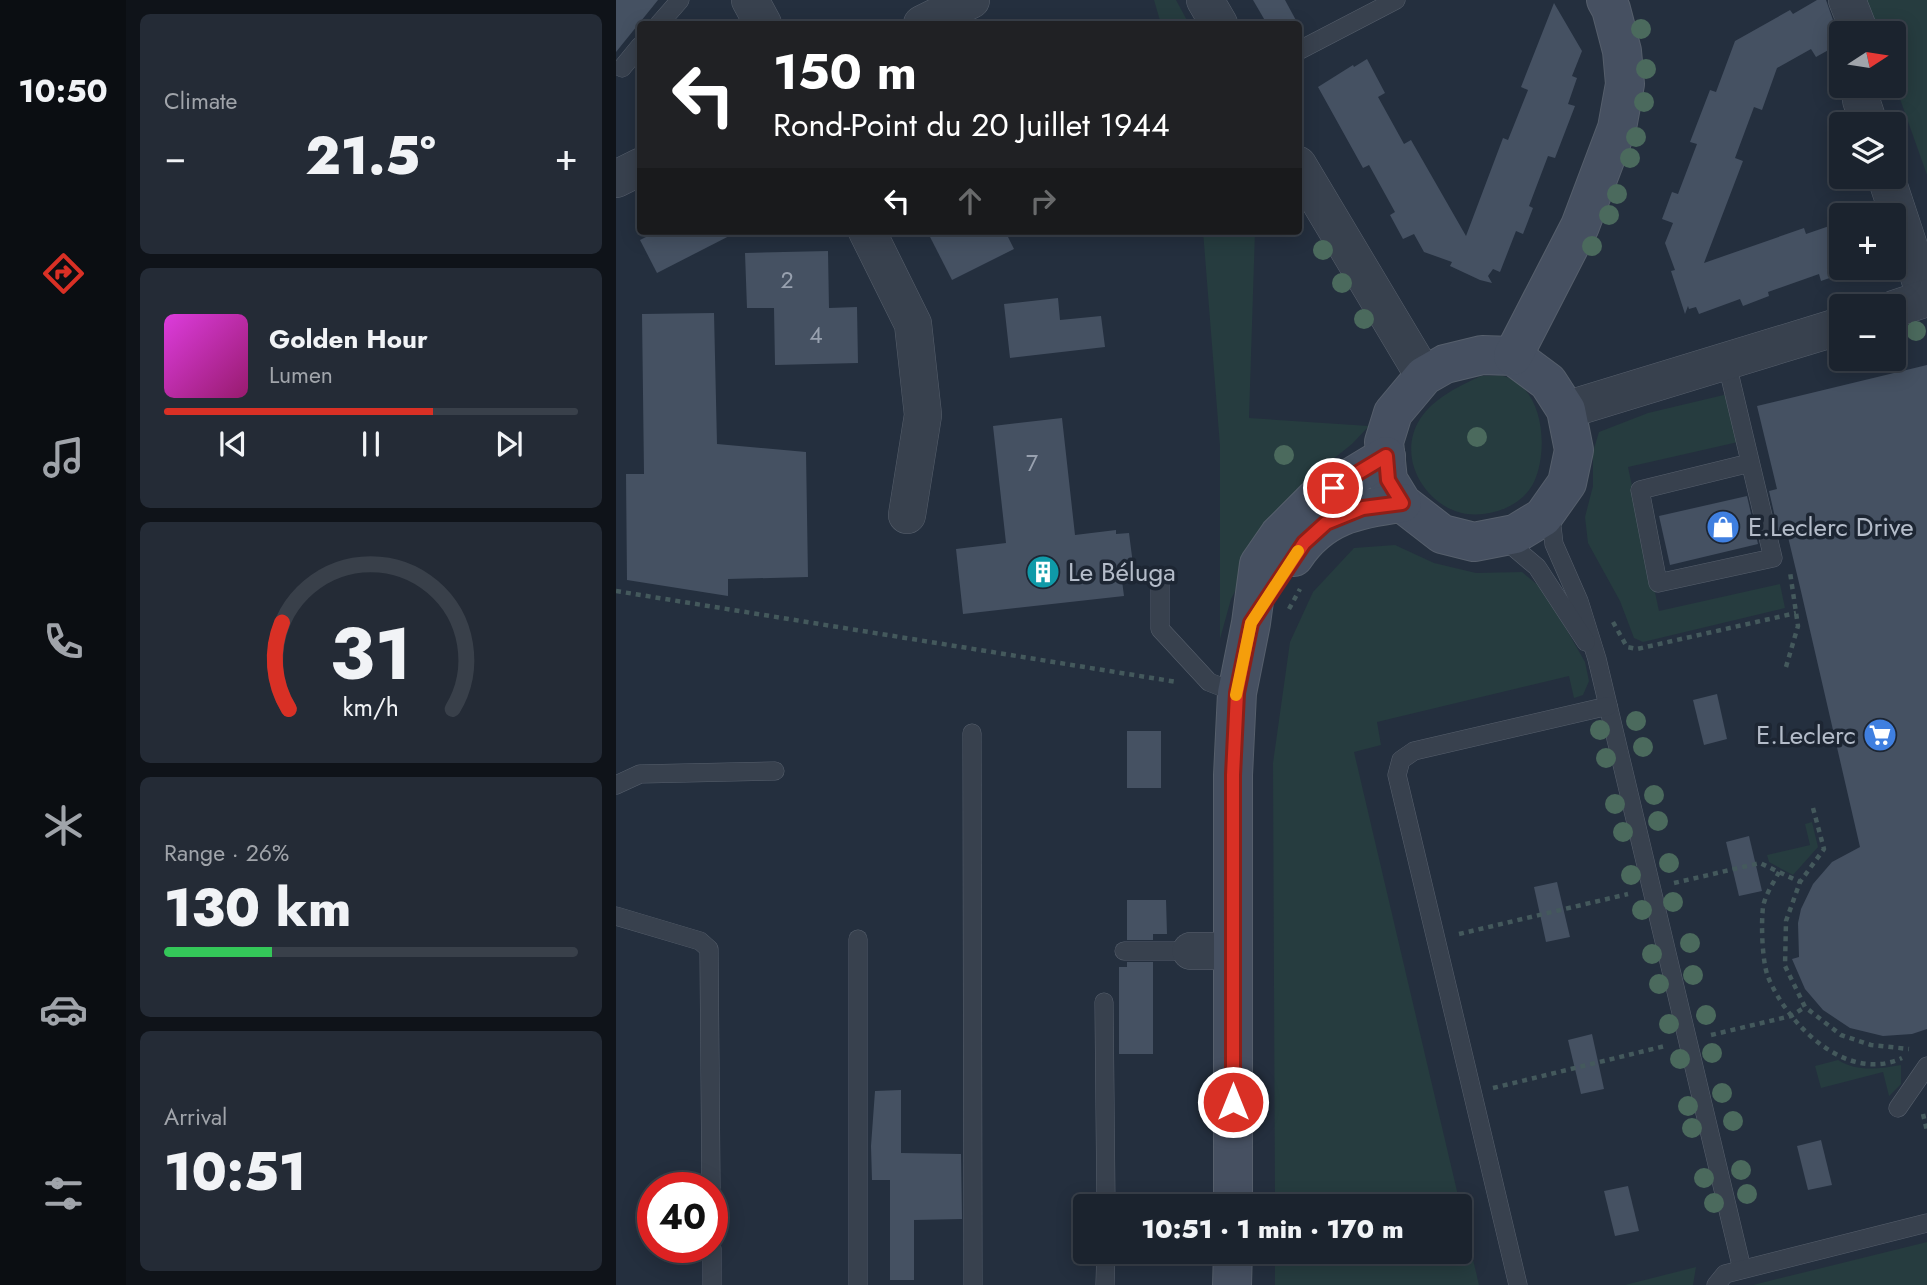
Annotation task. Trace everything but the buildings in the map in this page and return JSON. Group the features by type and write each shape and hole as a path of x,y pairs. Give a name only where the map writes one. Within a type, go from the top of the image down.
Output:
{"street":[{"path":"750,0 761,21"},
{"path":"928,21 971,0"},
{"path":"1205,0 1217,21"},
{"path":"1513,356 1580,226 1616,128 1625,84 1622,51 1606,0"},
{"path":"1847,0 1855,21"},
{"path":"616,179 637,168"},
{"path":"1302,172 1424,376"},
{"path":"1889,189 1915,301"},
{"path":"869,235 913,324 923,415 906,515"},
{"path":"1566,410 1829,330"},
{"path":"1482,355 1513,356 1548,382 1566,410 1574,450 1567,483 1543,517 1515,534 1474,542 1442,534 1402,503 1388,480 1384,442 1393,413 1424,376 1445,364 1482,355"},
{"path":"1251,623 1259,564 1279,535 1315,499 1386,456"},
{"path":"1233,1194 1233,775 1223,687 1251,623 1304,543 1326,523 1363,508 1402,503"},
{"path":"1191,951 1233,951"},
{"path":"1232,1285 1233,1264"}],"lane":[{"path":"662,21 680,0"},
{"path":"1302,49 1396,0"},
{"path":"622,68 637,50"},
{"path":"1726,360 1773,558 1658,583 1640,491 1750,463"},
{"path":"1550,506 1554,544 1579,601 1597,659 1742,1269"},
{"path":"1501,537 1537,567 1597,659"},
{"path":"1160,577 1160,629 1223,687"},
{"path":"1518,1285 1397,775 1401,760 1414,751 1608,706"},
{"path":"972,733 973,1285"},
{"path":"616,785 640,774 775,771"},
{"path":"616,916 700,941 709,949 711,1172"},
{"path":"858,939 858,1285"},
{"path":"1124,951 1191,951"},
{"path":"1104,1002 1106,1194"},
{"path":"1898,1108 1927,1066"},
{"path":"1716,1285 1725,1274 1742,1269 1927,1223"},
{"path":"712,1263 712,1285"},
{"path":"1105,1285 1106,1264"}],"path":[{"path":"1289,611 1303,583"},
{"path":"616,591 1191,685 1223,687"},
{"path":"1615,626 1627,647 1637,649 1796,613"},
{"path":"1779,872 1763,905 1763,944 1768,976 1791,1016 1825,1048 1854,1063 1889,1064 1918,1050 1871,1045 1841,1035 1805,1007 1785,966 1786,921 1800,882 1824,849 1814,808"},
{"path":"1436,940 1760,863 1800,882"},
{"path":"1472,1093 1791,1016 1805,1007"}],"green space":[{"path":"1154,0 1176,0 1187,21 1160,21"},
{"path":"1862,0 1927,0 1927,175 1900,98 1906,98 1906,21 1870,21"},
{"path":"1203,235 1255,235 1249,418 1369,426 1352,444 1308,479 1262,540 1231,599 1220,639 1220,446"},
{"path":"1481,376 1503,376 1517,382 1527,392 1535,405 1539,421 1541,453 1534,482 1520,499 1500,510 1466,514 1443,504 1423,485 1412,460 1411,446 1420,419 1432,405 1456,388"},
{"path":"1728,394 1738,442 1628,467 1659,611 1780,584 1785,608 1643,642 1634,638 1620,601 1588,543 1585,517 1593,486 1593,452 1599,432 1648,413"},
{"path":"1395,545 1434,563 1476,573 1522,572 1544,590 1585,662 1589,681 1583,695 1574,698 1569,676 1377,722 1381,745 1354,752 1458,1194 1275,1194 1273,763 1290,642 1313,592 1354,548"},
{"path":"1812,822 1818,847 1793,875 1769,862 1767,855 1810,845 1805,824"},
{"path":"1838,1060 1860,1068 1901,1065 1901,1084 1889,1096 1883,1072 1821,1088 1815,1066"},
{"path":"1927,1242 1927,1285 1753,1285"},
{"path":"1472,1255 1479,1285 1275,1285 1275,1264 1472,1264"},
{"path":"1696,1267 1693,1285 1625,1285"}],"slow traffic":[{"path":"1236,695 1251,623 1298,551"}],"place":[{"name":"E.Leclerc Drive","path":"1723,527"},
{"name":"Le Béluga","path":"1043,572"},
{"name":"E.Leclerc","path":"1880,735"}],"route":[{"path":"1233,1102 1233,775 1237,693 1251,623 1304,543 1326,523 1363,508 1402,503 1388,480 1386,456 1333,488"}]}
